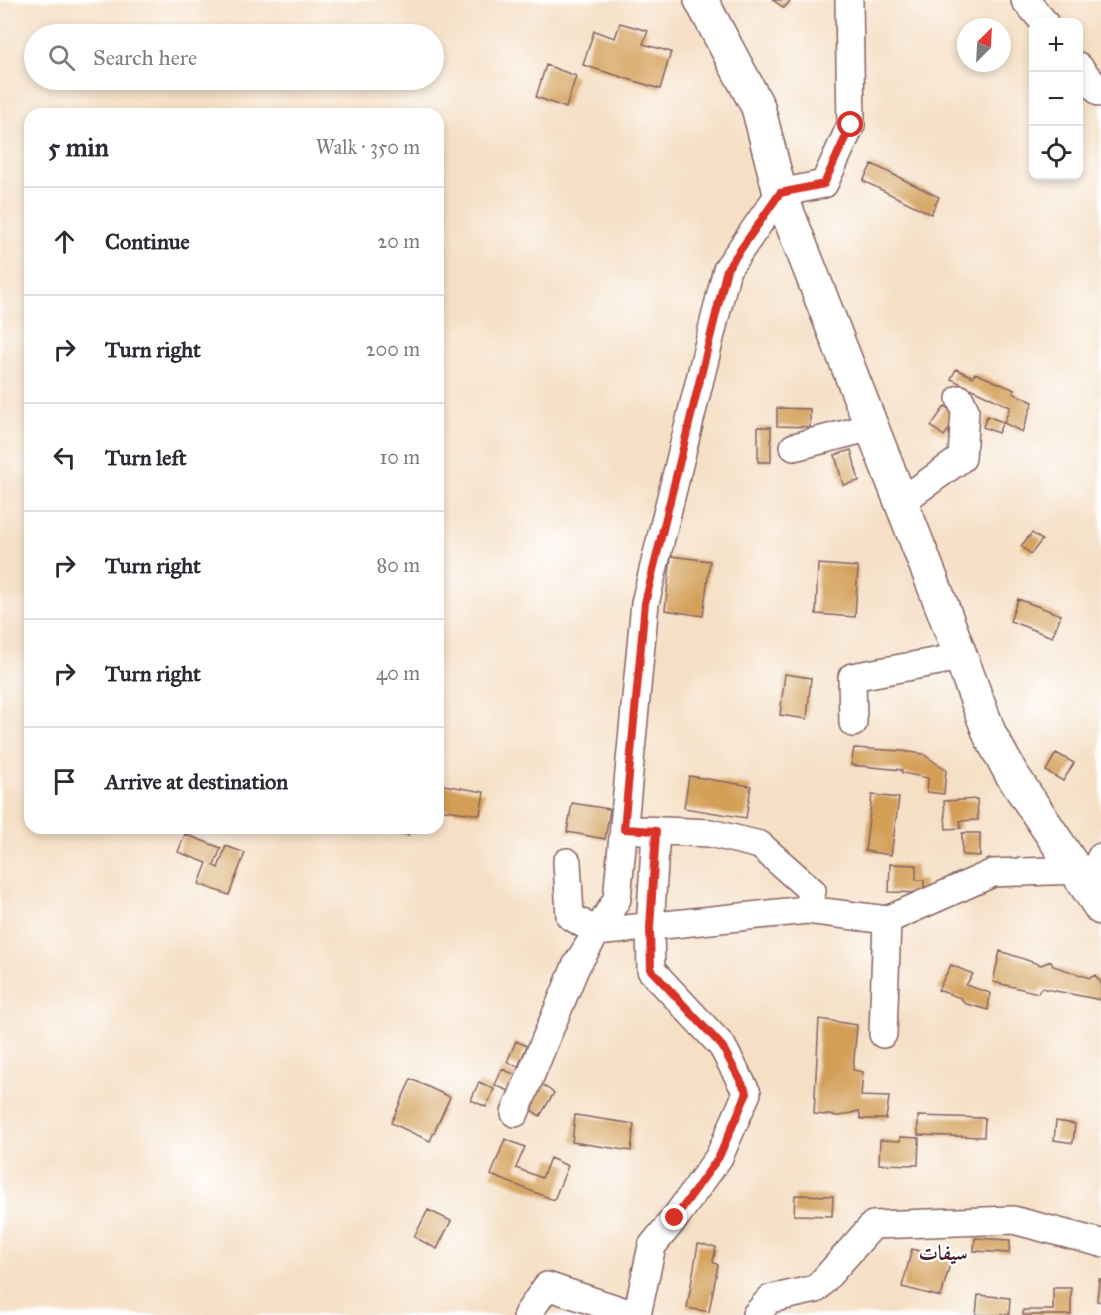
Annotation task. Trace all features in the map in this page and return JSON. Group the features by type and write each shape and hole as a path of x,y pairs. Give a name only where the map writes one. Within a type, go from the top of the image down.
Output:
{"street":[{"path":"701,0 758,107 780,193 902,501 990,735 1005,764 1040,818 1091,880"},
{"path":"515,1113 576,966 617,899 645,603 727,269 780,193 824,184 851,125 849,0"},
{"path":"1025,0 1041,18"},
{"path":"1083,72 1101,93"},
{"path":"902,501 962,458 965,410 960,399"},
{"path":"794,447 872,427"},
{"path":"854,723 852,677 961,657"},
{"path":"624,829 710,833 760,845 812,891 807,910"},
{"path":"527,1315 547,1286 636,1315 652,1245 675,1218 719,1157 747,1093 722,1046 651,970 650,928 656,831"},
{"path":"567,862 570,916 597,932 807,910 887,920 993,873 1091,880"},
{"path":"883,1034 887,920"},
{"path":"756,1315 770,1299 816,1289 873,1225 1013,1220 1101,1243"}],"building":[{"path":"773,0 791,0 784,8"},
{"path":"620,23 648,31 643,44 671,52 660,89 583,65 594,31 615,38"},
{"path":"546,65 576,76 566,108 536,97"},
{"path":"872,164 939,197 931,214 863,181"},
{"path":"956,369 973,377 975,373 1015,390 1013,393 1033,402 1022,432 1004,423 1010,407 951,379"},
{"path":"945,406 959,416 944,436 931,426"},
{"path":"777,408 810,409 810,427 777,426"},
{"path":"987,416 1003,422 998,433 983,427"},
{"path":"758,427 771,427 771,462 758,462"},
{"path":"851,450 859,481 843,485 835,455"},
{"path":"1032,533 1042,540 1031,554 1021,546"},
{"path":"671,556 710,561 703,616 665,610"},
{"path":"818,564 858,567 855,617 816,614"},
{"path":"1018,599 1061,615 1052,637 1010,621"},
{"path":"785,674 811,678 807,719 780,715"},
{"path":"854,748 923,754 946,770 944,794 927,792 928,778 902,773 902,770 851,765"},
{"path":"1056,753 1074,763 1063,781 1046,771"},
{"path":"689,776 751,786 746,818 684,808"},
{"path":"444,785 484,792 480,815 444,810"},
{"path":"872,795 899,798 891,855 865,851"},
{"path":"977,799 978,820 960,821 961,828 946,829 944,801"},
{"path":"572,803 610,809 605,839 567,832"},
{"path":"962,833 980,833 980,856 962,855"},
{"path":"185,834 221,848 214,866 218,868 226,846 245,853 229,895 199,884 207,863 178,852"},
{"path":"890,864 916,865 916,880 924,880 924,893 889,892"},
{"path":"1000,951 1041,965 1051,961 1053,966 1090,978 1095,975 1101,983 1101,1000 1041,988 1038,993 993,982"},
{"path":"951,965 973,974 966,985 990,993 988,1010 964,1003 961,998 938,990"},
{"path":"819,1019 857,1025 853,1070 863,1072 861,1096 889,1097 886,1119 861,1119 859,1111 840,1116 814,1114"},
{"path":"516,1041 527,1046 518,1067 507,1062"},
{"path":"502,1069 518,1076 511,1092 495,1085"},
{"path":"411,1079 450,1097 430,1141 391,1123"},
{"path":"479,1082 494,1089 486,1107 471,1100"},
{"path":"541,1084 554,1093 540,1116 526,1107"},
{"path":"575,1115 634,1124 631,1151 572,1142"},
{"path":"918,1116 985,1118 984,1137 918,1135"},
{"path":"1056,1121 1075,1124 1073,1143 1054,1140"},
{"path":"900,1137 919,1138 918,1165 879,1164 880,1140 900,1141"},
{"path":"505,1139 525,1147 516,1168 542,1178 550,1158 568,1166 554,1200 491,1175"},
{"path":"795,1195 833,1196 832,1216 794,1215"},
{"path":"428,1210 451,1221 437,1249 414,1237"},
{"path":"975,1238 1010,1240 1009,1253 974,1251"},
{"path":"698,1244 716,1247 713,1262 718,1265 709,1312 687,1308"},
{"path":"912,1249 951,1260 941,1297 902,1287"},
{"path":"1099,1279 1101,1279 1101,1302 1097,1301"},
{"path":"1053,1288 1071,1288 1071,1315 1023,1315 1023,1310 1053,1310"},
{"path":"978,1295 1010,1298 1009,1315 976,1315"}],"district":[{"name":"سيفات","path":"943,1253"}],"route":[{"path":"675,1218 719,1157 747,1093 722,1046 651,970 650,928 656,831 624,829 645,603 727,269 780,193 824,184 851,125"}]}
